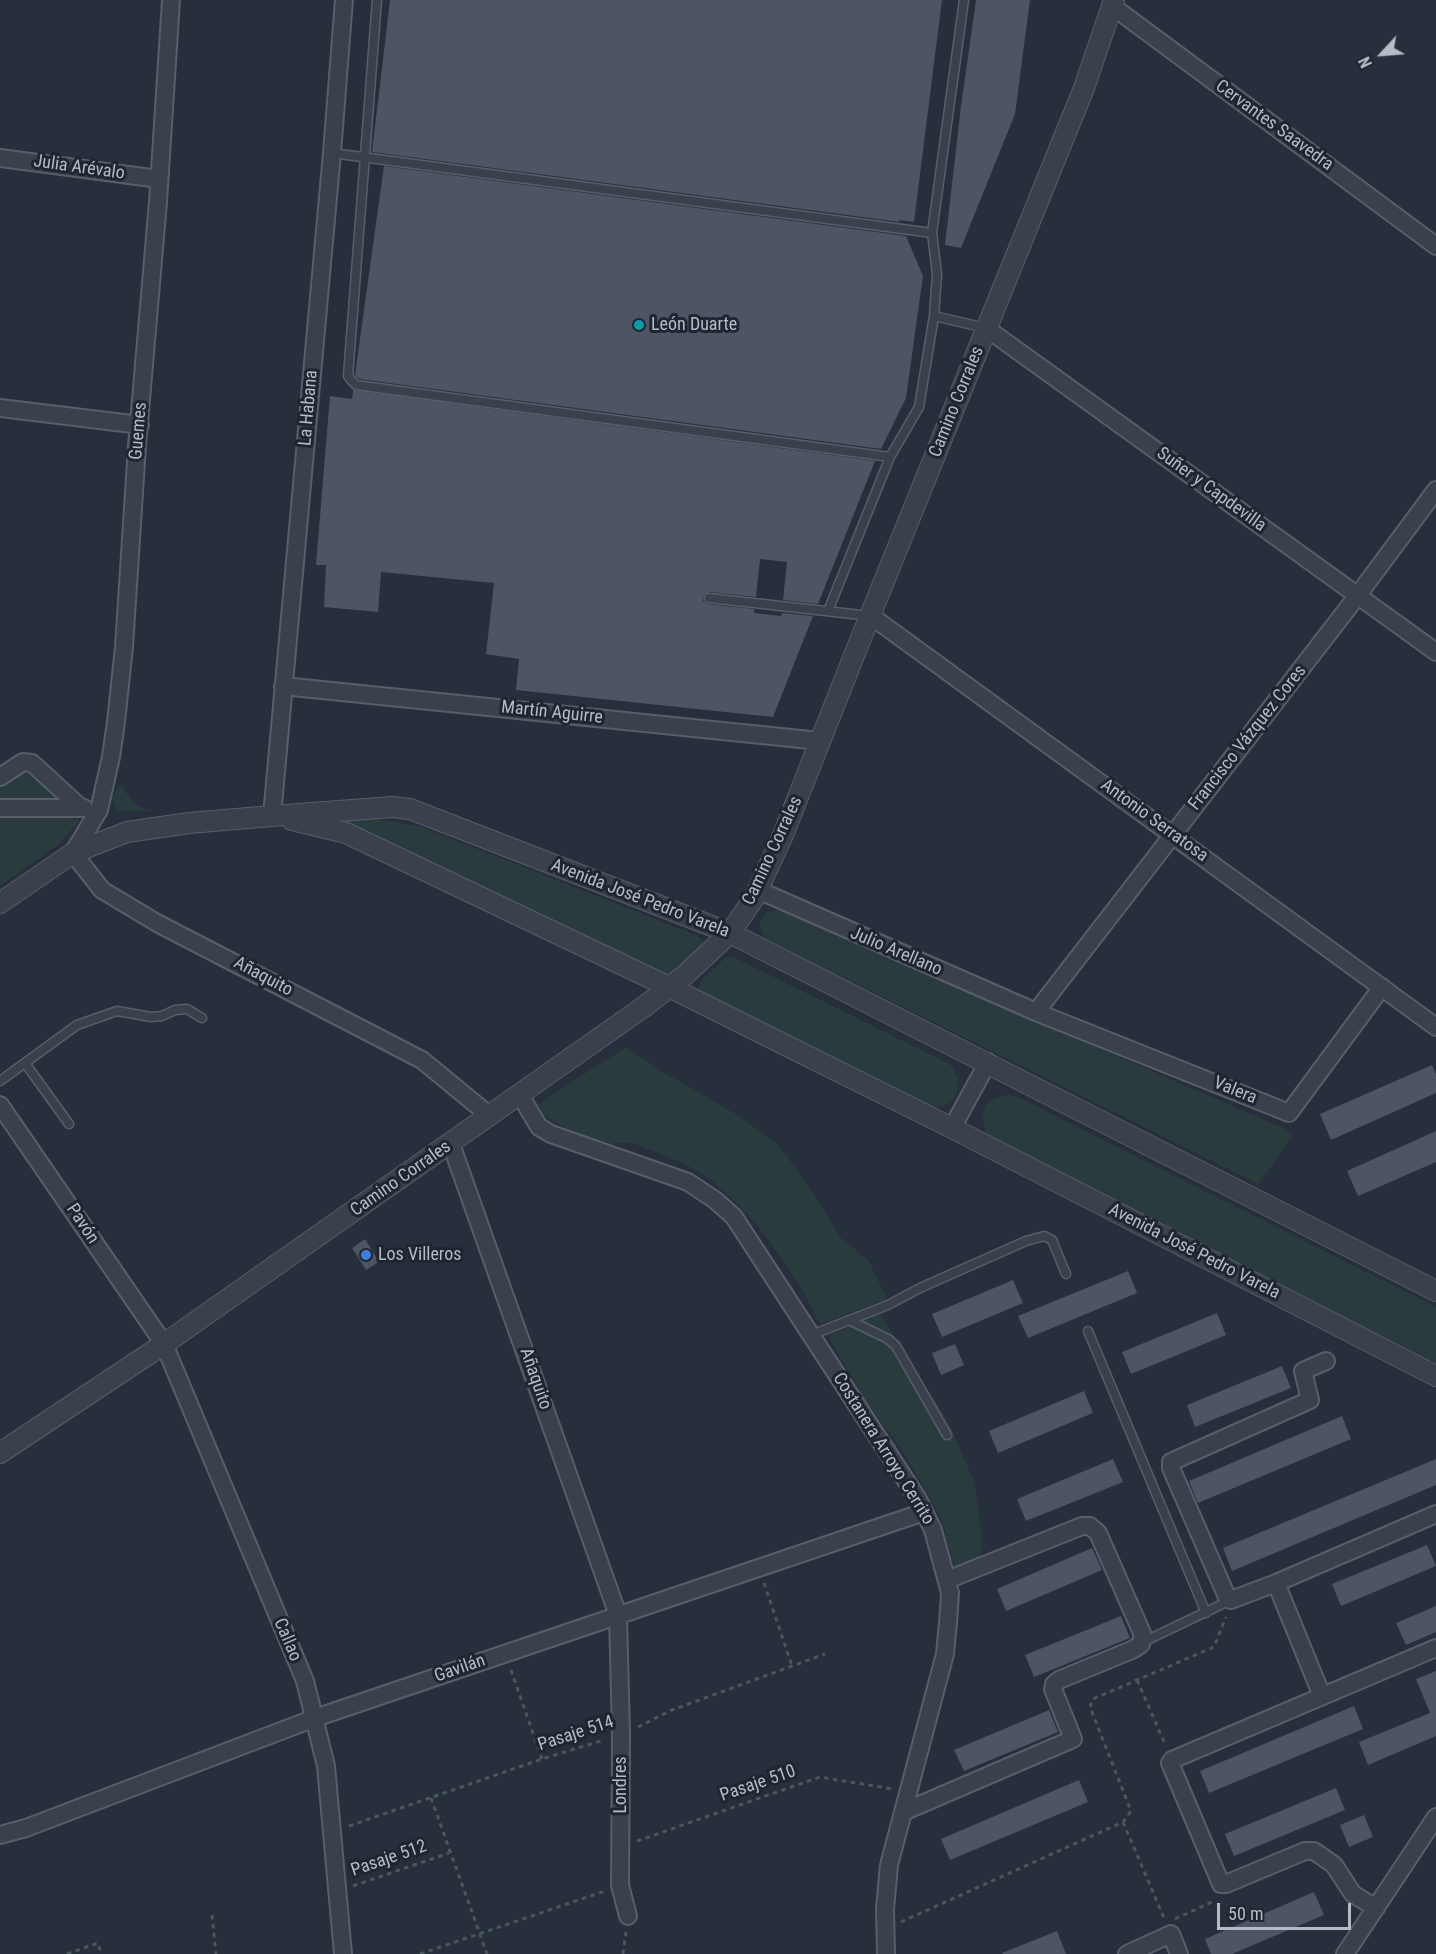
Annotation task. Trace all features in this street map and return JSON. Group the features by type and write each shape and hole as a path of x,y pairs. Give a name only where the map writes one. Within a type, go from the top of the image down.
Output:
{"street":[{"name":"Guemes","path":"73,853 99,810 117,722 171,0"},
{"name":"La Habana","path":"272,816 344,0"},
{"name":"Cervantes Saavedra","path":"1113,3 1436,246"},
{"name":"Camino Corrales","path":"0,1453 164,1344 452,1144 685,975 729,933 758,890 783,835 1084,88 1113,3"},
{"name":"Julia Arévalo","path":"0,158 159,179"},
{"name":"Suñer y Capdevilla","path":"986,328 1436,652"},
{"path":"0,408 140,425"},
{"name":"Francisco Vázquez Cores","path":"1036,1012 1358,596 1436,490"},
{"name":"Antonio Serratosa","path":"871,616 1436,1027"},
{"name":"Martín Aguirre","path":"283,686 820,741"},
{"path":"0,777 23,762 33,763 80,807"},
{"path":"0,808 80,807 99,810"},
{"name":"Avenida José Pedro Varela","path":"0,903 73,853 127,832 189,823 272,816 392,807 411,809 729,933 988,1062 1436,1291"},
{"name":"Avenida José Pedro Varela","path":"272,816 346,833 669,987 952,1128 1436,1376"},
{"name":"Añaquito","path":"73,853 102,890 157,923 422,1060 490,1116"},
{"name":"Julio Arellano","path":"758,890 1036,1012"},
{"name":"Valera","path":"1036,1012 1289,1113 1382,987"},
{"path":"952,1128 988,1062"},
{"name":"Costanera Arroyo Cerrito","path":"520,1095 538,1127 551,1134 688,1182 734,1216 918,1499 933,1530 950,1593 945,1654 889,1865 885,1929 886,1954"},
{"name":"Pavón","path":"0,1105 164,1344"},
{"name":"Añaquito","path":"452,1144 618,1615"},
{"name":"Callao","path":"164,1344 305,1682 326,1766 343,1954"},
{"path":"1326,1361 1303,1371 1310,1400 1171,1462 1171,1468 1227,1598 1231,1600 1276,1583 1436,1514"},
{"name":"Gavilán","path":"0,1835 26,1828 315,1718 924,1512"},
{"path":"903,1812 1073,1739 1053,1689 1054,1684 1141,1644 1142,1633 1098,1533 1090,1526 1082,1526 947,1580"},
{"path":"1276,1583 1322,1696"},
{"name":"Londres","path":"618,1615 621,1734 620,1885 628,1916"},
{"path":"1376,1908 1353,1894 1334,1865 1314,1851 1305,1851 1226,1884 1221,1884 1170,1763 1172,1760 1436,1648"},
{"path":"1345,1954 1436,1817"},
{"path":"1127,1954 1171,1934 1179,1954"}],"lane":[{"path":"377,0 348,375 356,385 890,456"},
{"path":"828,611 890,456 919,407 934,316 936,274 932,233 964,0"},
{"path":"332,153 932,233"},
{"path":"934,316 986,328"},
{"path":"709,598 871,616"},
{"path":"0,1081 77,1025 117,1011 151,1017 162,1016 175,1010 187,1010 202,1018"},
{"path":"25,1063 69,1124"},
{"path":"811,1335 888,1305 920,1288 1026,1241 1044,1236 1052,1240 1066,1274"},
{"path":"849,1320 888,1339 896,1346 946,1435"},
{"path":"1088,1331 1206,1613"},
{"path":"1141,1644 1231,1600"}],"path":[{"path":"759,1568 792,1666"},
{"path":"885,1929 1123,1822 1131,1811 1090,1707 1093,1699 1214,1647 1231,1600"},
{"path":"505,1654 542,1759"},
{"name":"Pasaje 514","path":"333,1831 621,1734 672,1710 825,1654"},
{"path":"1137,1680 1172,1760"},
{"name":"Pasaje 510","path":"621,1846 820,1777 908,1791"},
{"path":"431,1798 487,1954"},
{"path":"1123,1822 1166,1923 1218,1899 1221,1884"},
{"name":"Pasaje 512","path":"338,1891 450,1853"},
{"path":"420,1954 620,1885"},
{"path":"212,1915 216,1954"},
{"path":"623,1954 628,1916"},
{"path":"67,1954 98,1943 101,1954"}],"shaded area":[{"path":"28,771 73,804 0,804 0,785"},
{"path":"119,783 133,802 152,811 118,811 112,799"},
{"path":"0,813 25,817 48,816 79,819 79,821 60,843 0,886"},
{"path":"364,817 419,826 691,933 703,942 700,951 676,975 662,978 325,820"},
{"path":"776,910 846,938 1283,1128 1294,1135 1258,1184 773,942 765,937 759,925 765,913"},
{"path":"731,956 946,1062 953,1067 959,1082 955,1098 944,1106 925,1105 699,992 701,981 725,958"},
{"path":"626,1047 663,1072 734,1113 777,1143 810,1188 841,1238 869,1261 887,1299 820,1324 801,1288 767,1238 745,1211 711,1180 685,1164 633,1143 608,1143 569,1130 543,1115 538,1104"},
{"path":"1007,1095 1018,1097 1436,1307 1436,1363 994,1140 987,1134 984,1127 983,1110 987,1103"},
{"path":"880,1314 949,1423 975,1484 982,1534 981,1559 955,1569 942,1521 924,1487 900,1447 867,1403 826,1333"}],"building":[{"path":"390,0 942,0 914,222 372,152"},
{"path":"976,0 1030,0 1015,114 961,248 945,245"},
{"name":"León Duarte","path":"384,166 906,236 923,276 906,398 881,449 359,379 355,375"},
{"path":"353,390 875,461 818,604 783,600 787,562 760,559 756,597 710,592 704,595 703,601 708,604 754,609 754,613 813,616 773,717 516,690 519,659 486,654 494,583 381,572 378,612 324,607 326,565 316,565 330,396 352,399"},
{"path":"1432,1065 1436,1074 1436,1093 1331,1140 1320,1114"},
{"path":"1436,1131 1436,1162 1358,1196 1347,1171"},
{"name":"Los Villeros","path":"365,1239 379,1262 366,1270 352,1248"},
{"path":"1128,1271 1137,1293 1028,1338 1018,1316"},
{"path":"1013,1280 1023,1303 942,1337 932,1314"},
{"path":"1217,1313 1226,1335 1131,1374 1122,1352"},
{"path":"955,1344 964,1365 941,1375 932,1353"},
{"path":"1282,1366 1291,1388 1195,1427 1187,1405"},
{"path":"1084,1391 1093,1413 998,1453 989,1431"},
{"path":"1342,1416 1351,1439 1198,1503 1189,1481"},
{"path":"1113,1459 1123,1482 1026,1521 1017,1499"},
{"path":"1436,1459 1436,1485 1232,1571 1223,1548"},
{"path":"1427,1545 1436,1566 1341,1606 1332,1584"},
{"path":"1092,1548 1102,1570 1006,1611 997,1589"},
{"path":"1436,1606 1436,1632 1406,1645 1396,1623"},
{"path":"1121,1616 1130,1638 1034,1677 1025,1655"},
{"path":"1436,1671 1436,1736 1368,1765 1359,1742 1430,1713 1416,1679"},
{"path":"1354,1706 1363,1729 1209,1793 1200,1771"},
{"path":"1049,1710 1058,1732 964,1771 954,1750"},
{"path":"1079,1780 1088,1802 950,1860 941,1839"},
{"path":"1336,1788 1345,1810 1234,1856 1225,1834"},
{"path":"1364,1815 1373,1837 1349,1847 1340,1825"},
{"path":"1314,1892 1324,1915 1232,1954 1211,1954 1205,1939"},
{"path":"1057,1931 1066,1954 1002,1953"}],"place":[{"name":"León Duarte","path":"639,325"},
{"name":"Los Villeros","path":"366,1255"}]}
